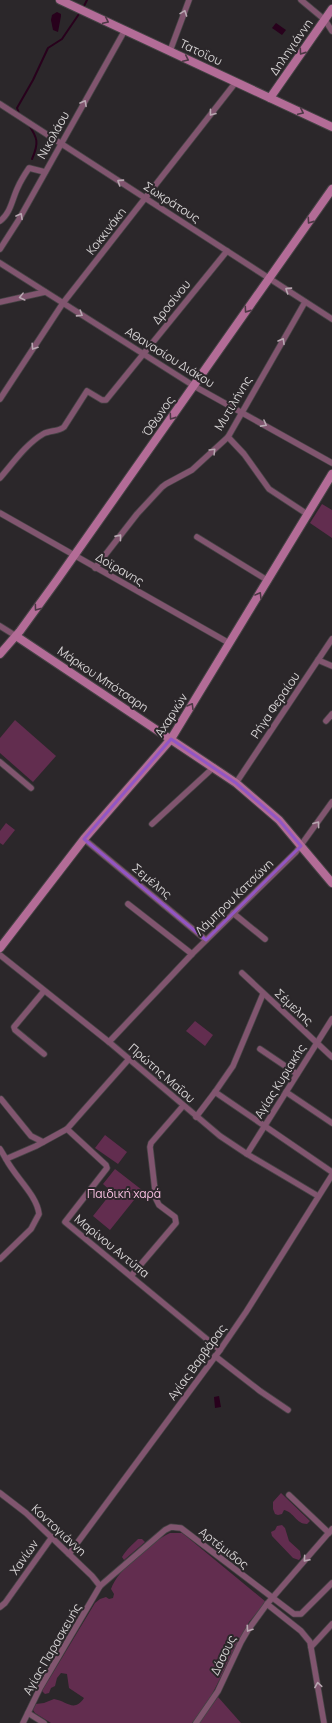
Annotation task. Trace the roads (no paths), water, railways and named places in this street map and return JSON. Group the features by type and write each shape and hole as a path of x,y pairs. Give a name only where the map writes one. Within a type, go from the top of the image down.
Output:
{"street":[{"name":"Τατοΐου","path":"60,0 332,127"},
{"path":"170,51 189,0"},
{"path":"301,0 325,20 332,31"},
{"name":"Δηληγιάννη","path":"270,98 332,10"},
{"name":"Νικολάου","path":"0,249 125,30"},
{"name":"Κοκκινάκη","path":"0,399 63,303 236,82"},
{"name":"Σωκράτους","path":"0,104 332,319"},
{"path":"0,221 10,208 18,186 29,168 45,172"},
{"name":"Όθωνος","path":"0,654 16,636 74,556 332,189"},
{"name":"Δροσίνου","path":"0,478 28,447 43,434 61,430 64,427 87,391 102,400 106,400 227,251"},
{"name":"Αθανασίου Διάκου","path":"0,264 194,386 332,463"},
{"path":"0,302 45,292"},
{"name":"Μυτιλήνης","path":"95,568 137,514 162,487 192,470 228,436 305,302"},
{"path":"228,436 244,454 269,489 308,514"},
{"name":"Αχαρνών","path":"0,948 53,877 84,839 171,739 332,474"},
{"name":"Δοϊρανης","path":"0,513 229,643"},
{"path":"197,537 267,580"},
{"name":"Μάρκου Μπότσαρη","path":"0,626 236,783 279,820 332,883"},
{"name":"Ρήγα Φεραίου","path":"236,783 332,639"},
{"path":"318,660 332,666"},
{"path":"326,721 332,714"},
{"path":"0,762 31,788"},
{"path":"152,824 214,767"},
{"name":"Λάμπρου Κατσώνη","path":"109,1042 145,1002 233,912 296,852 332,802"},
{"name":"Σεμέλης","path":"84,839 206,940"},
{"path":"128,904 192,954"},
{"path":"233,912 265,939"},
{"name":"Πρώτης Μαΐου","path":"0,955 109,1042 196,1117 247,1154 318,1196"},
{"name":"Σέμελης","path":"242,973 332,1057"},
{"path":"44,991 14,1027 15,1030 44,1054"},
{"path":"196,1117 233,1066 263,994"},
{"name":"Αγίας Κυριακής","path":"247,1154 332,1019"},
{"path":"260,1049 297,1074"},
{"path":"6,1159 30,1149 68,1129 129,1059"},
{"path":"215,1092 332,1174"},
{"path":"286,1092 332,1123"},
{"path":"1,1099 31,1136 43,1142"},
{"path":"131,1276 176,1223 175,1217 159,1205 156,1200 150,1147 151,1143 183,1106"},
{"name":"Μαρίνου Αντύπα","path":"68,1129 106,1165 107,1168 65,1222 220,1350"},
{"path":"0,1149 14,1173 36,1202 39,1214 31,1230 0,1259"},
{"name":"Αγίας Βαρβάρας","path":"69,1554 220,1350 246,1312 332,1174"},
{"path":"215,1356 260,1391 288,1410"},
{"path":"289,1495 331,1531"},
{"name":"Κοντογιάννη","path":"1,1496 26,1513 92,1576 100,1586"},
{"name":"Αρτέμιδος","path":"100,1586 152,1540 165,1530 171,1528 181,1528 294,1614 301,1614 332,1583"},
{"name":"Δάσους","path":"196,1723 218,1691 241,1642 272,1598 331,1531"},
{"name":"Χανίων","path":"0,1607 6,1603 52,1537"},
{"name":"Αγίας Παρασκευής","path":"23,1723 40,1688 100,1586"},
{"path":"268,1604 308,1638 311,1647 324,1723"},
{"path":"311,1647 332,1624"},
{"path":"28,1713 44,1723"}],"waterway":[{"path":"83,8 87,0"},
{"path":"19,113 17,108 33,80 48,48 62,39 81,11"},
{"path":"28,124 36,137 36,149 32,159"}],"park label":[{"name":"Παιδική χαρά","path":"124,1193"}]}
